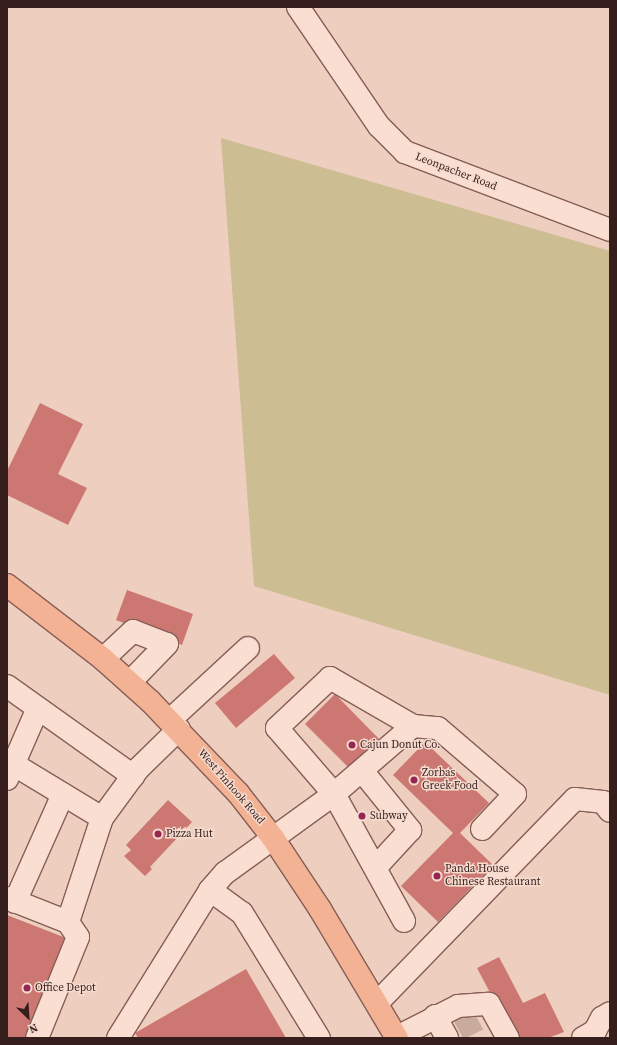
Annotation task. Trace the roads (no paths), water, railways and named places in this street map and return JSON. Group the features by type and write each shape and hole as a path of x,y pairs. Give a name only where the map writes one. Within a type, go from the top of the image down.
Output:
{"main road":[{"name":"West Pinhook Road","path":"7,586 103,659 130,682 174,724 273,838 397,1037"}],"street":[{"name":"Leonpacher Road","path":"298,7 379,126 405,152 610,230"},
{"path":"103,659 133,630 167,644 130,682"},
{"path":"68,922 102,818 174,724 248,648"},
{"path":"404,921 376,867 334,794 277,728 330,678 413,726 438,728 515,794 482,829"},
{"path":"7,686 133,776"},
{"path":"38,708 10,771 63,794 102,818"},
{"path":"118,1038 210,890 225,873 363,772 413,726"},
{"path":"363,772 410,830 376,867"},
{"path":"37,1038 78,936 68,922 11,900 63,794"},
{"path":"377,1003 575,799 603,802 610,811"},
{"path":"210,890 242,913 319,1038"},
{"path":"397,1037 435,1016 489,1004 508,1038"},
{"path":"593,1036 602,1018 610,1013"},
{"path":"435,1016 447,1038"}],"tunnel":[{"path":"463,1015 475,1038"}],"place":[{"name":"Cajun Donut Co.","path":"352,745"},
{"name":"Zorbas Greek Food","path":"414,780"},
{"name":"Subway","path":"362,816"},
{"name":"Pizza Hut","path":"158,834"},
{"name":"Panda House Chinese Restaurant","path":"437,876"},
{"name":"Office Depot","path":"27,988"}]}
